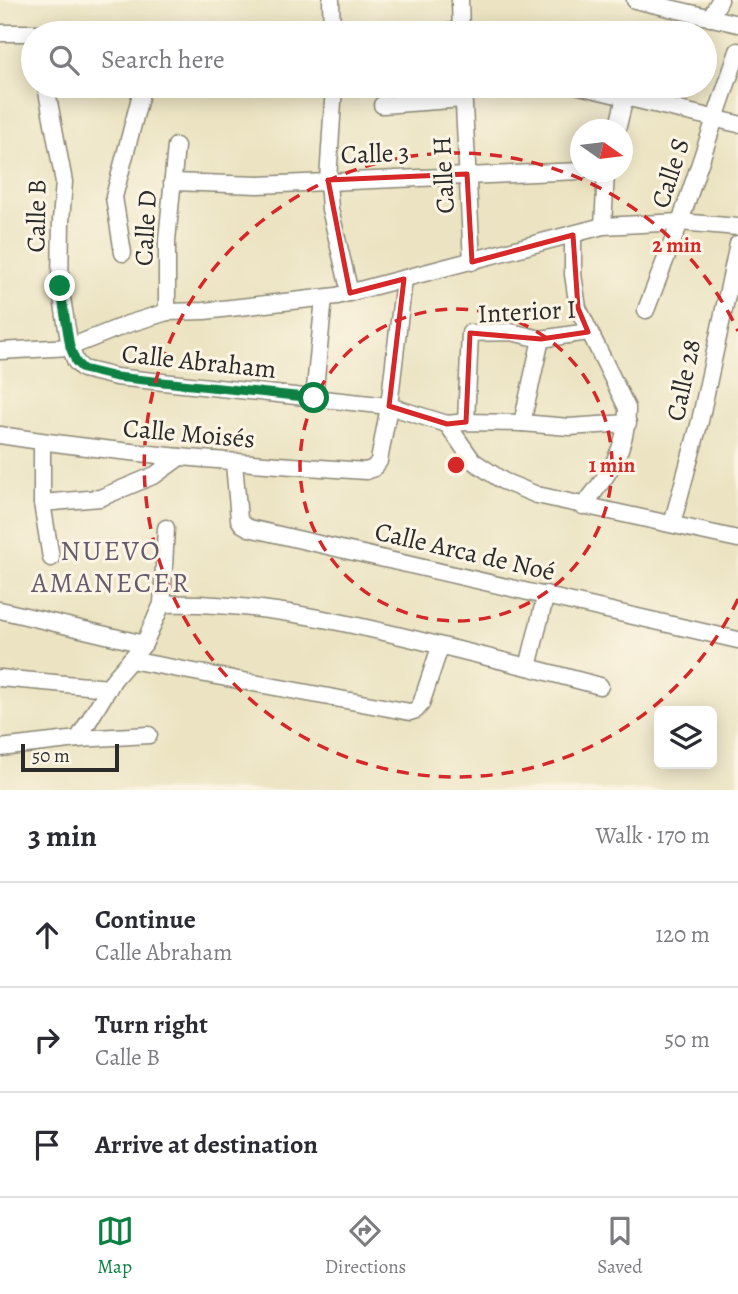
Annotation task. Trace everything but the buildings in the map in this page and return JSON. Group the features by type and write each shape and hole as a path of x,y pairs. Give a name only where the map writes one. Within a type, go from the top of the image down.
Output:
{"street":[{"path":"331,0 332,21"},
{"path":"460,0 461,21"},
{"path":"635,0 738,24"},
{"path":"710,18 720,0"},
{"path":"0,33 21,33"},
{"name":"Calle S","path":"646,310 680,222 738,51"},
{"name":"Calle B","path":"48,98 64,182 60,286 70,347"},
{"path":"123,253 114,197 140,98"},
{"path":"333,98 328,180 330,209 350,293"},
{"path":"382,105 426,98"},
{"name":"Calle H","path":"463,98 472,262"},
{"path":"620,119 625,98"},
{"path":"629,98 738,124"},
{"name":"Calle D","path":"167,312 167,242 176,146"},
{"name":"Calle 3","path":"172,182 258,185 570,171"},
{"path":"603,226 605,182"},
{"path":"0,351 70,347 167,312 204,311 350,293 603,226 680,222 738,227"},
{"path":"573,235 573,274 578,308 627,408 628,424 618,460 583,506"},
{"name":"Calle 28","path":"673,524 700,421 738,244"},
{"path":"389,406 404,279"},
{"path":"314,398 324,298"},
{"name":"Interior I","path":"466,422 470,333 511,332 541,339 588,332"},
{"path":"522,423 541,339"},
{"name":"Calle Abraham","path":"70,347 76,362 83,369 98,374 389,406 447,424 628,424"},
{"name":"Calle Moisés","path":"0,435 85,449 234,463 366,471 374,468 379,461 389,406"},
{"path":"447,424 473,461 503,481 537,495 738,537"},
{"path":"42,442 42,503 51,558"},
{"path":"42,503 100,498 155,475 180,457"},
{"name":"Calle Arca de Noé","path":"234,463 239,519 248,528 738,640"},
{"path":"78,739 108,688 144,644 162,604 166,528"},
{"path":"528,667 546,594"},
{"path":"162,604 201,603 299,614 600,685"},
{"path":"0,610 144,644"},
{"path":"130,660 410,712 421,704 440,647"},
{"path":"0,678 108,688"},
{"path":"0,747 149,735"}],"highlighted area":[{"path":"467,174 472,262 573,235 578,308 588,332 541,339 470,333 466,422 447,424 389,406 404,279 350,293 328,180"}],"district":[{"name":"NUEVO AMANECER","path":"111,566"}],"route":[{"path":"60,286 70,347 76,362 83,369 116,377 314,398"}]}
